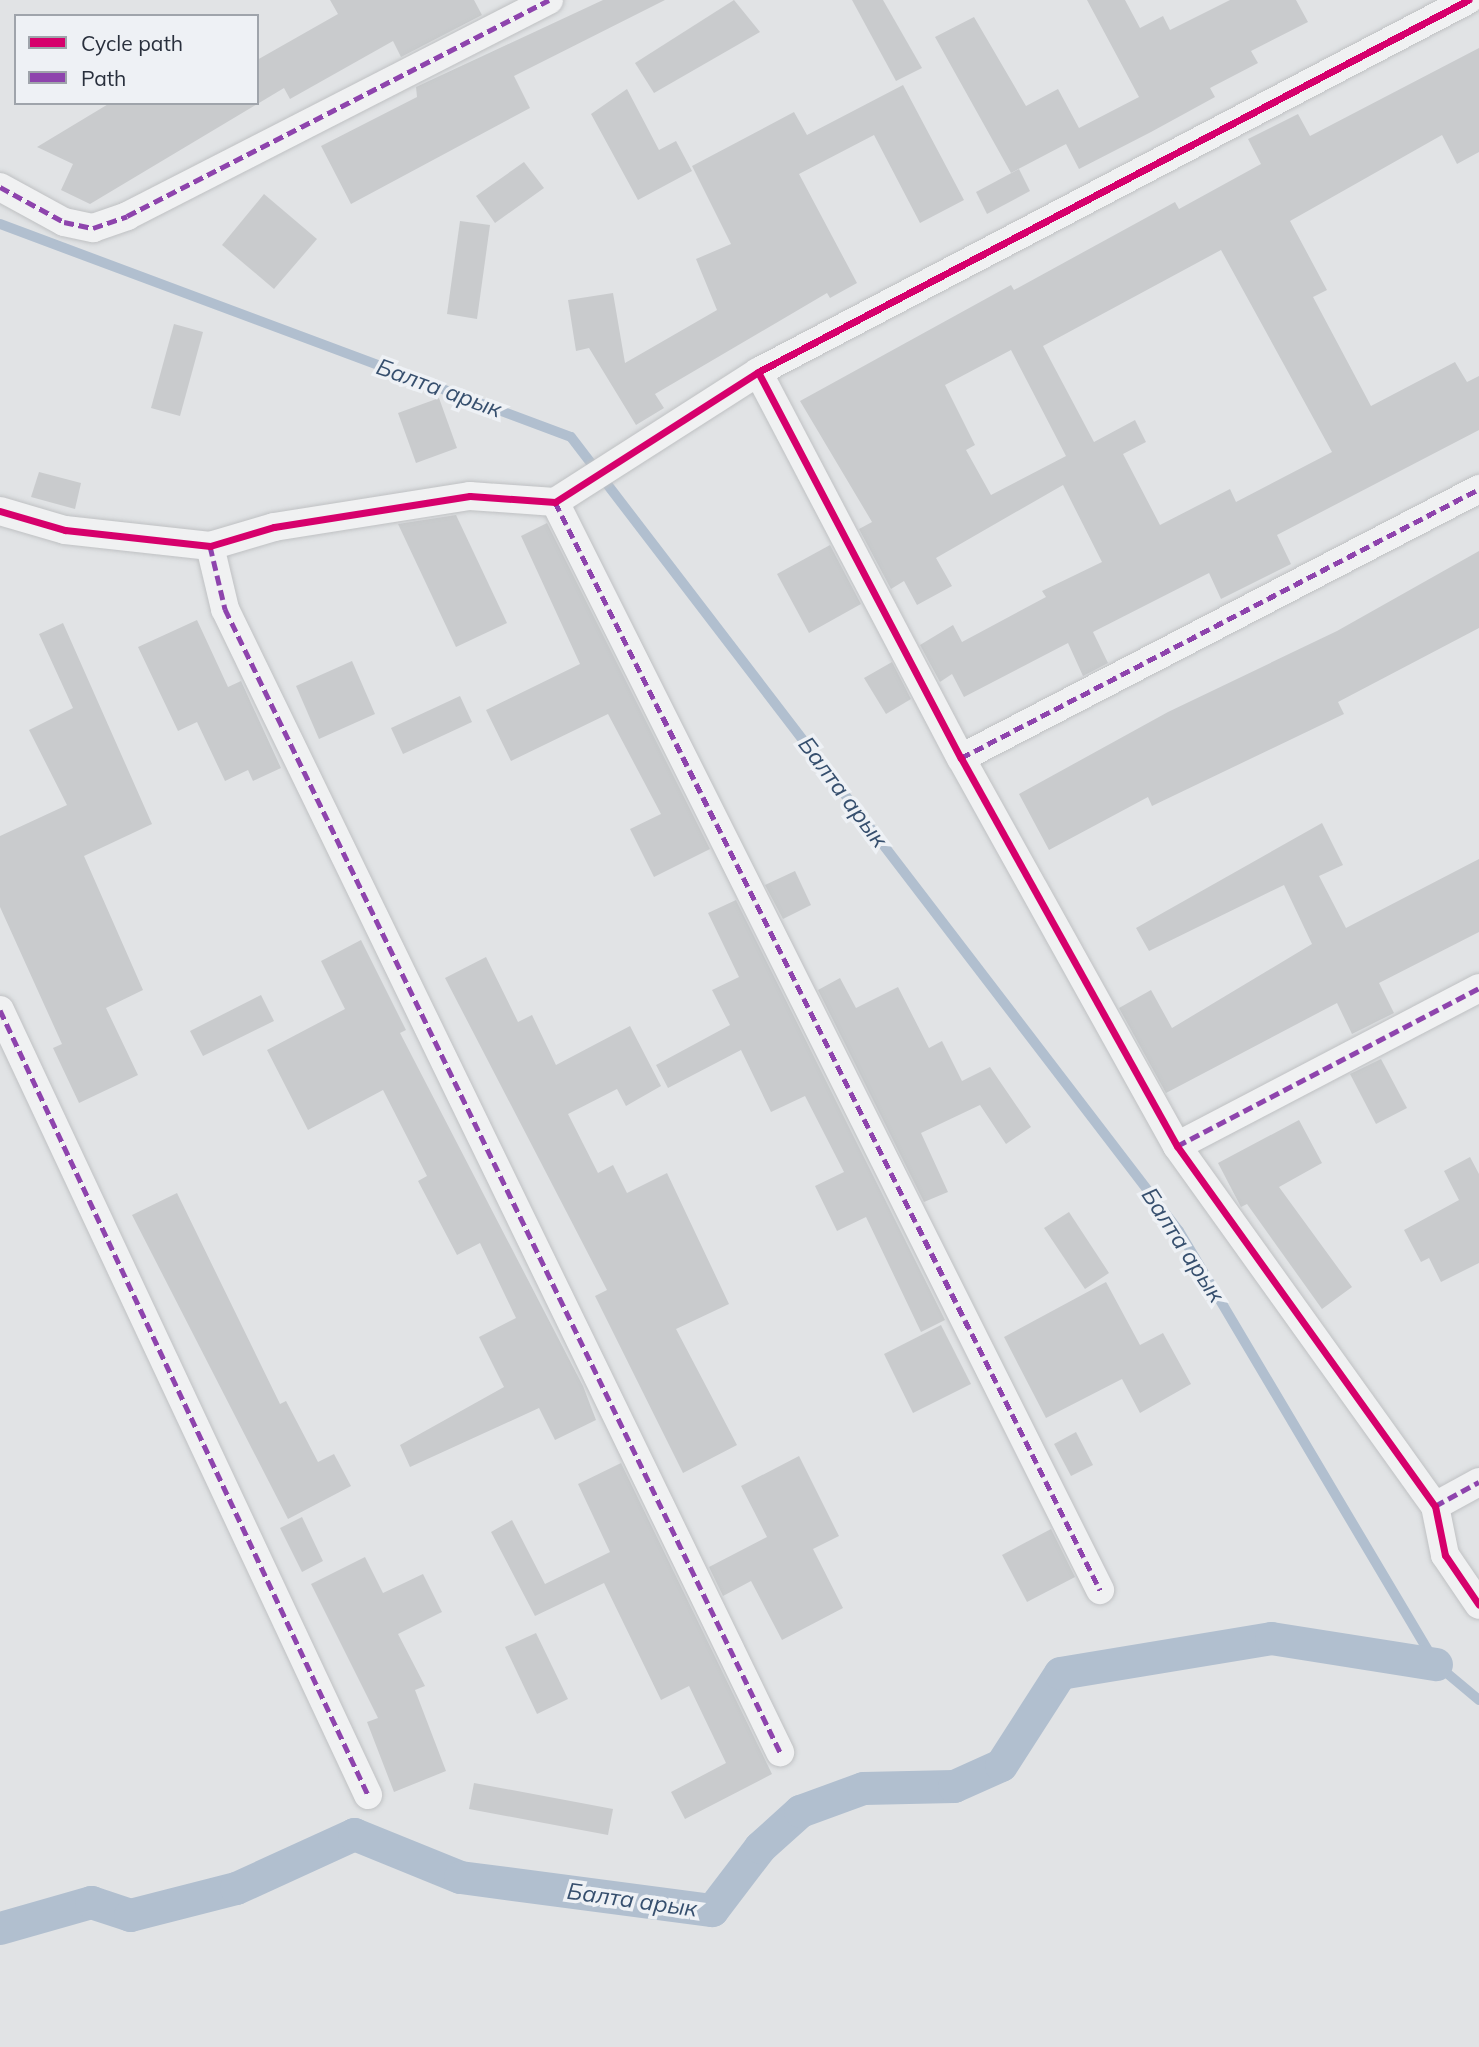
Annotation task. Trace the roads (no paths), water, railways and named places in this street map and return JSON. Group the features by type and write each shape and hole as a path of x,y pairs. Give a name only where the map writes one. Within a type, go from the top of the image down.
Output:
{"street":[{"path":"0,187 64,222 93,228 127,216 549,0"},
{"path":"0,511 65,530 210,546 274,527 470,496 555,502 615,461 758,372 1468,0"},
{"path":"758,372 961,758 1177,1146 1435,1506 1445,1555 1479,1605"},
{"path":"961,758 1479,489"},
{"path":"555,502 1100,1590"},
{"path":"210,546 225,610 780,1752"},
{"path":"1177,1146 1479,988"},
{"path":"0,1010 368,1795"},
{"path":"1435,1506 1479,1482"}],"waterway":[{"name":"Балта арык","path":"0,224 571,437 1179,1231 1436,1664 1479,1700"},
{"name":"Балта арык","path":"0,1928 91,1902 130,1915 236,1888 354,1834 460,1877 712,1910 760,1847 800,1811 863,1788 954,1786 1001,1765 1060,1673 1271,1638 1436,1664"}]}
